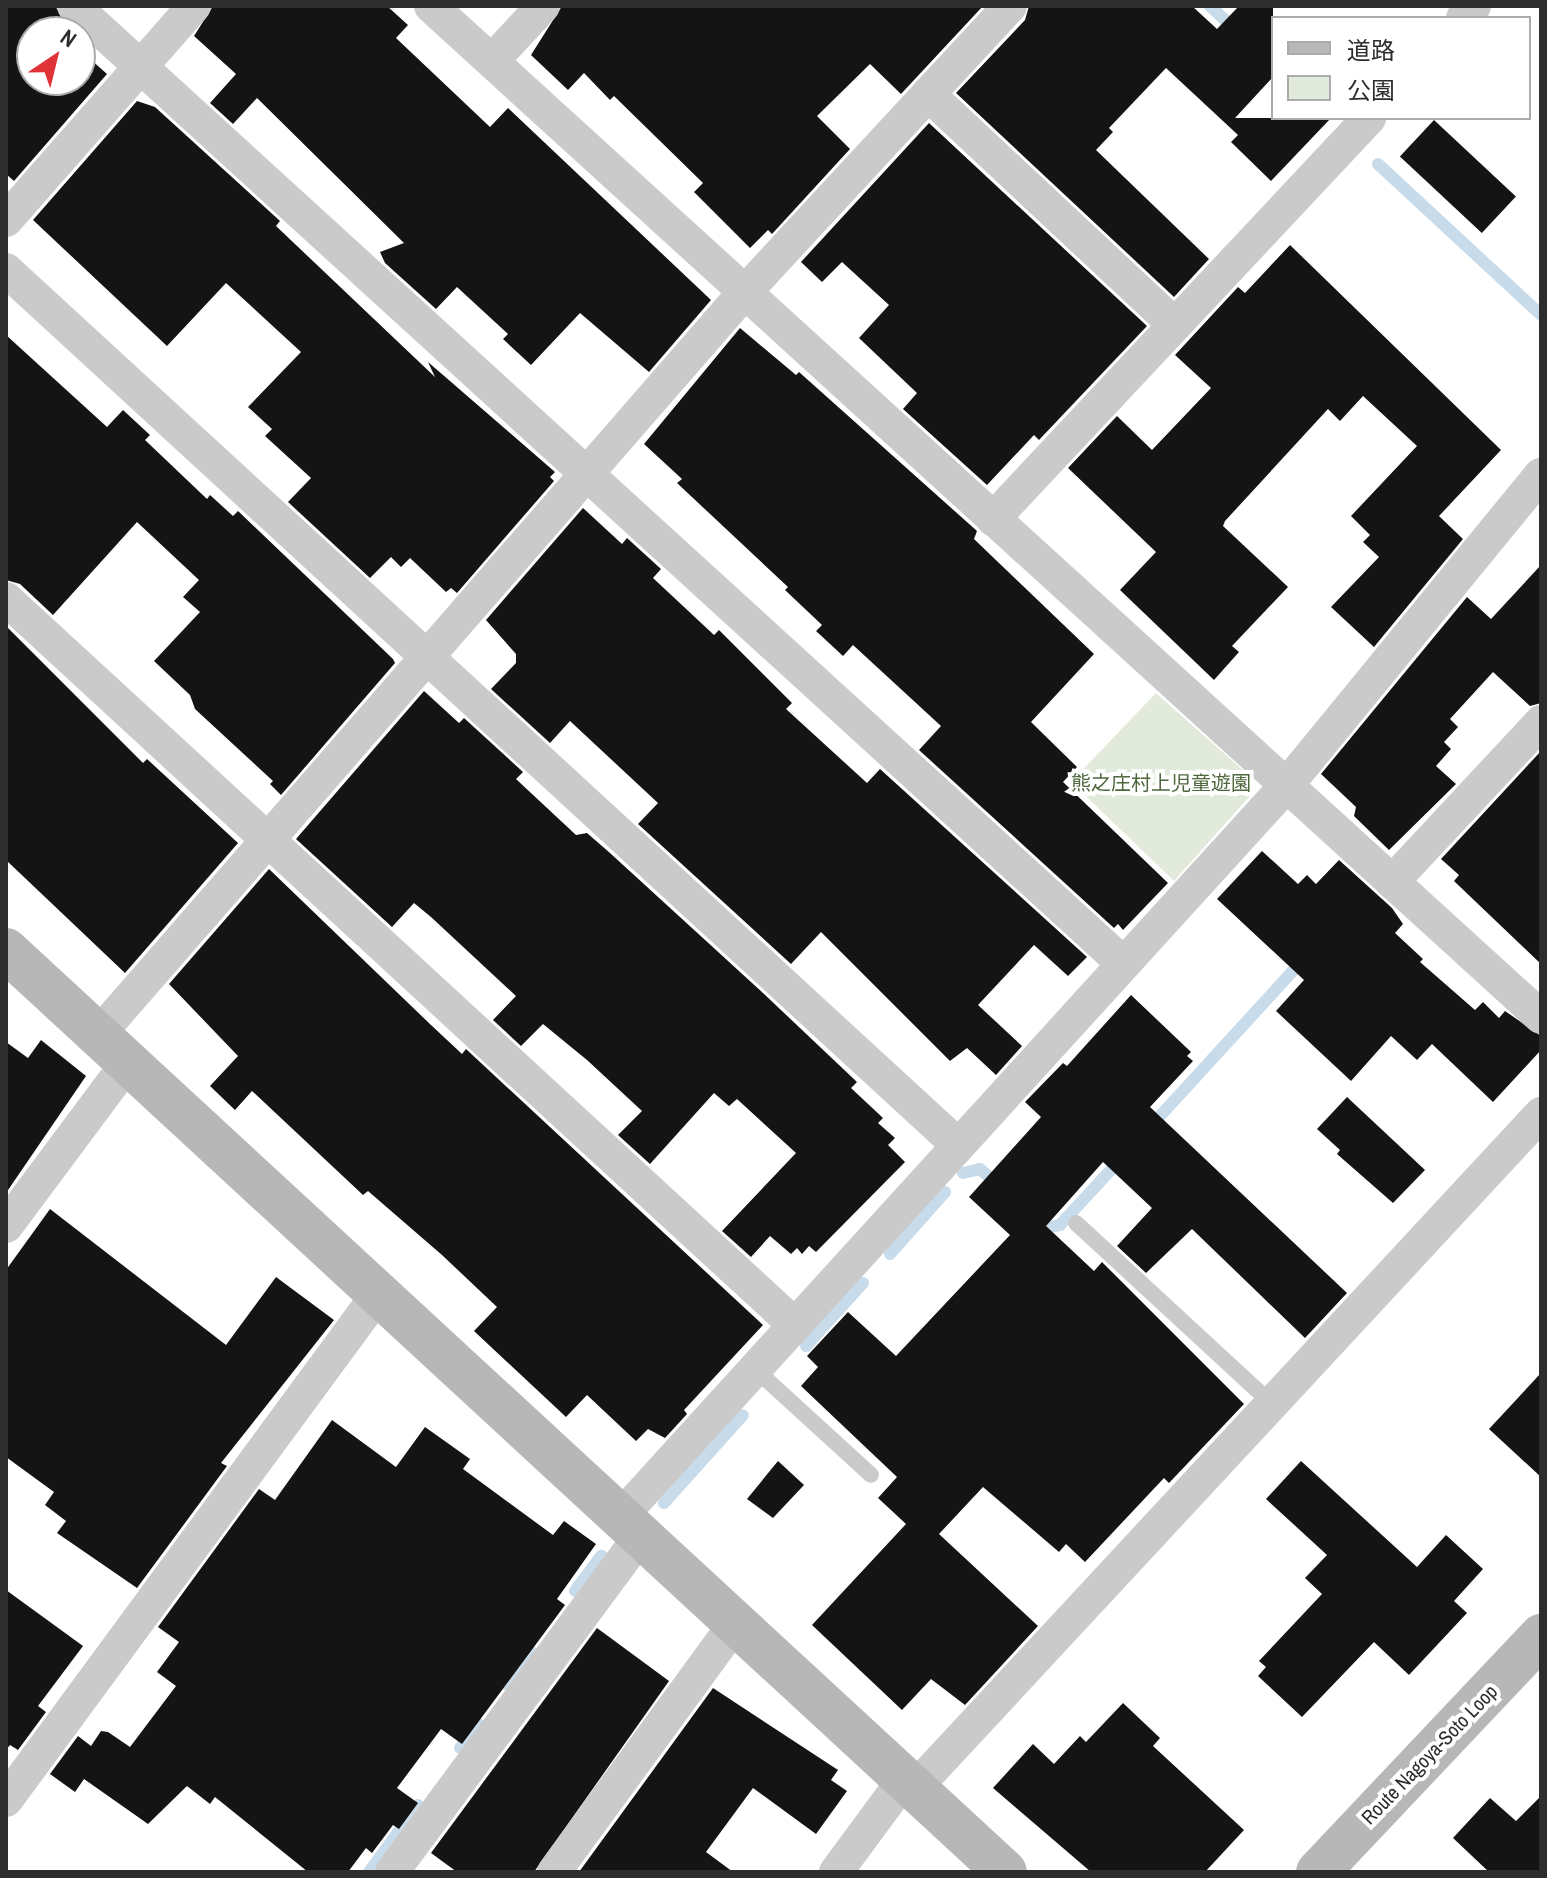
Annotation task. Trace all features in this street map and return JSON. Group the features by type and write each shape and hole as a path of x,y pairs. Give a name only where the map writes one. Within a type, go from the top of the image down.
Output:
{"street":[{"path":"74,6 1124,964"},
{"path":"6,220 194,6"},
{"path":"431,6 1541,1017"},
{"path":"492,61 543,6"},
{"path":"6,1226 112,1050 268,840 745,292 1010,6"},
{"path":"928,94 1175,325"},
{"path":"993,519 1367,120"},
{"path":"6,270 958,1145"},
{"path":"392,1872 630,1526 755,1369 1286,786 1541,475"},
{"path":"6,599 795,1325"},
{"path":"1392,882 1541,722"},
{"path":"6,950 376,1297 1005,1872"},
{"path":"836,1872 908,1786 1272,1404 1541,1114"},
{"path":"6,1800 376,1297"},
{"path":"554,1872 735,1624"},
{"name":"Route Nagoya-Soto Loop","path":"1318,1872 1541,1636"}],"lane":[{"path":"1076,1223 1272,1404"},
{"path":"755,1369 871,1475"}],"green space":[{"name":"熊之庄村上児童遊園","path":"1156,693 1245,772 1249,797 1174,881 1071,782"}],"building":[{"path":"6,6 55,6 62,16 16,16 16,96 88,96 14,181 6,174"},
{"path":"213,6 387,6 408,25 396,38 490,127 508,108 711,300 649,372 580,313 531,365 503,339 508,334 457,287 436,309 385,263 380,252 404,243 257,98 233,124 210,103 236,74 194,36"},
{"path":"562,6 983,6 901,94 870,64 817,116 850,149 772,234 768,230 750,248 694,192 703,183 614,96 610,100 584,73 568,90 531,55"},
{"path":"1029,6 1192,6 1217,29 1239,6 1273,6 1271,79 1235,118 1329,120 1271,181 1231,142 1238,135 1166,68 1109,128 1113,132 1096,150 1209,259 1174,297 956,93 1025,20"},
{"path":"96,64 107,74 96,87"},
{"path":"137,101 155,107 280,221 276,226 435,377 428,362 555,472 550,477 554,481 457,593 451,588 446,592 410,558 401,567 391,557 370,578 288,502 311,478 265,436 272,429 248,407 301,352 226,283 167,346 33,220"},
{"path":"1434,120 1516,196 1482,233 1400,157"},
{"path":"929,123 1147,326 1039,440 1034,435 987,485 903,409 917,393 859,338 889,305 842,262 822,282 801,262"},
{"path":"1290,245 1501,450 1439,516 1463,539 1374,647 1331,607 1379,557 1363,542 1370,535 1351,516 1417,446 1363,396 1340,421 1328,409 1225,521 1223,526 1288,587 1232,646 1239,652 1214,680 1120,590 1156,552 1068,468 1117,416 1152,450 1211,388 1175,355 1238,287 1245,293"},
{"path":"740,328 796,375 799,372 977,531 974,539 1094,654 1031,722 1077,767 1063,782 1168,883 1123,930 1118,924 1114,928 919,750 941,726 853,645 843,656 816,631 822,625 785,590 788,587 677,483 682,479 644,444"},
{"path":"6,335 107,427 123,410 150,435 145,440 207,499 210,495 233,516 238,511 393,659 395,663 281,795 270,784 273,781 195,709 190,695 154,661 200,612 183,597 199,580 137,522 53,615 20,584 6,580"},
{"path":"583,508 622,544 627,538 661,569 653,578 714,635 719,630 792,703 786,709 867,783 880,769 1087,957 1068,976 1034,945 978,1005 1022,1046 996,1075 967,1048 950,1061 821,932 791,964 638,824 658,803 570,721 550,743 491,689 516,663 516,654 486,620"},
{"path":"1541,565 1541,703 1530,706 1493,672 1450,719 1458,727 1444,742 1451,749 1436,766 1456,784 1389,850 1354,816 1356,807 1321,774 1467,597 1491,619"},
{"path":"6,626 143,763 147,759 238,843 125,973 6,860"},
{"path":"424,691 459,723 464,718 523,772 516,779 576,835 587,833 763,993 857,1082 851,1088 883,1118 878,1123 895,1138 888,1145 905,1162 816,1252 809,1246 802,1254 797,1248 791,1254 770,1236 751,1257 722,1231 796,1153 737,1099 729,1106 714,1093 650,1164 618,1135 642,1111 587,1060 543,1024 521,1046 493,1020 516,996 431,917 414,903 392,927 296,839"},
{"path":"1541,751 1541,964 1454,881 1459,875 1441,859"},
{"path":"1262,851 1298,884 1307,875 1316,884 1339,860 1392,908 1403,924 1395,933 1423,959 1420,962 1475,1010 1483,1002 1499,1018 1505,1011 1541,1036 1541,1050 1493,1102 1432,1044 1417,1060 1391,1036 1351,1081 1276,1011 1304,980 1217,899"},
{"path":"269,869 462,1054 466,1049 763,1325 684,1410 687,1414 665,1438 648,1429 636,1441 587,1395 566,1417 474,1331 497,1307 442,1255 368,1191 363,1195 252,1091 235,1110 210,1086 238,1056 169,984"},
{"path":"1131,995 1191,1052 1187,1056 1193,1061 1150,1107 1347,1293 1305,1338 1192,1229 1146,1273 1117,1246 1152,1208 1103,1162 1046,1226 1094,1271 1102,1262 1244,1404 1169,1483 1164,1478 1085,1562 1066,1544 1059,1552 983,1487 939,1534 1038,1626 965,1705 931,1679 902,1710 812,1625 906,1524 878,1498 897,1477 801,1386 818,1367 807,1356 848,1312 896,1356 1010,1235 969,1197 1041,1117 1025,1102 1063,1063 1067,1066"},
{"path":"41,1040 86,1076 6,1193 6,1042 28,1058"},
{"path":"1347,1097 1425,1170 1393,1203 1337,1154 1340,1150 1317,1129"},
{"path":"50,1209 226,1345 276,1277 334,1320 221,1463 227,1466 137,1588 57,1533 66,1521 45,1505 54,1492 6,1457 6,1270"},
{"path":"1541,1373 1541,1477 1489,1429"},
{"path":"332,1420 396,1467 425,1427 470,1459 463,1469 553,1535 564,1521 596,1544 557,1599 565,1605 462,1744 441,1729 397,1788 418,1803 399,1829 393,1825 372,1853 366,1848 348,1872 308,1872 215,1797 210,1804 187,1786 148,1824 84,1779 75,1792 50,1774 78,1736 91,1746 101,1731 108,1732 130,1747 176,1686 157,1672 179,1642 158,1627 259,1489 275,1500"},
{"path":"778,1461 804,1485 773,1518 747,1499"},
{"path":"1301,1461 1417,1567 1446,1535 1483,1569 1454,1601 1467,1613 1409,1675 1374,1642 1302,1717 1258,1676 1266,1667 1259,1661 1322,1594 1305,1578 1327,1555 1266,1499"},
{"path":"6,1590 83,1646 38,1706 46,1712 18,1750 10,1745 6,1750"},
{"path":"597,1628 669,1681 534,1872 457,1872 431,1853"},
{"path":"713,1688 838,1770 831,1780 847,1791 816,1834 753,1788 706,1852 733,1872 579,1872"},
{"path":"1123,1703 1160,1738 1153,1746 1244,1830 1205,1872 1091,1872 993,1788 1033,1744 1054,1764 1080,1736 1086,1742"},
{"path":"1541,1796 1541,1872 1489,1872 1453,1838 1490,1798 1516,1821"}],"waterway":[{"path":"1210,6 1236,30"},
{"path":"1378,164 1541,315"},
{"path":"1149,1128 1304,959"},
{"path":"1035,1219 1045,1228 1060,1225 1120,1160"},
{"path":"963,1173 980,1169 998,1185"},
{"path":"890,1254 945,1192"},
{"path":"806,1346 863,1283"},
{"path":"664,1503 743,1415"},
{"path":"575,1591 601,1556"},
{"path":"507,1685 531,1652"},
{"path":"460,1748 478,1724"},
{"path":"369,1872 418,1805"}]}
